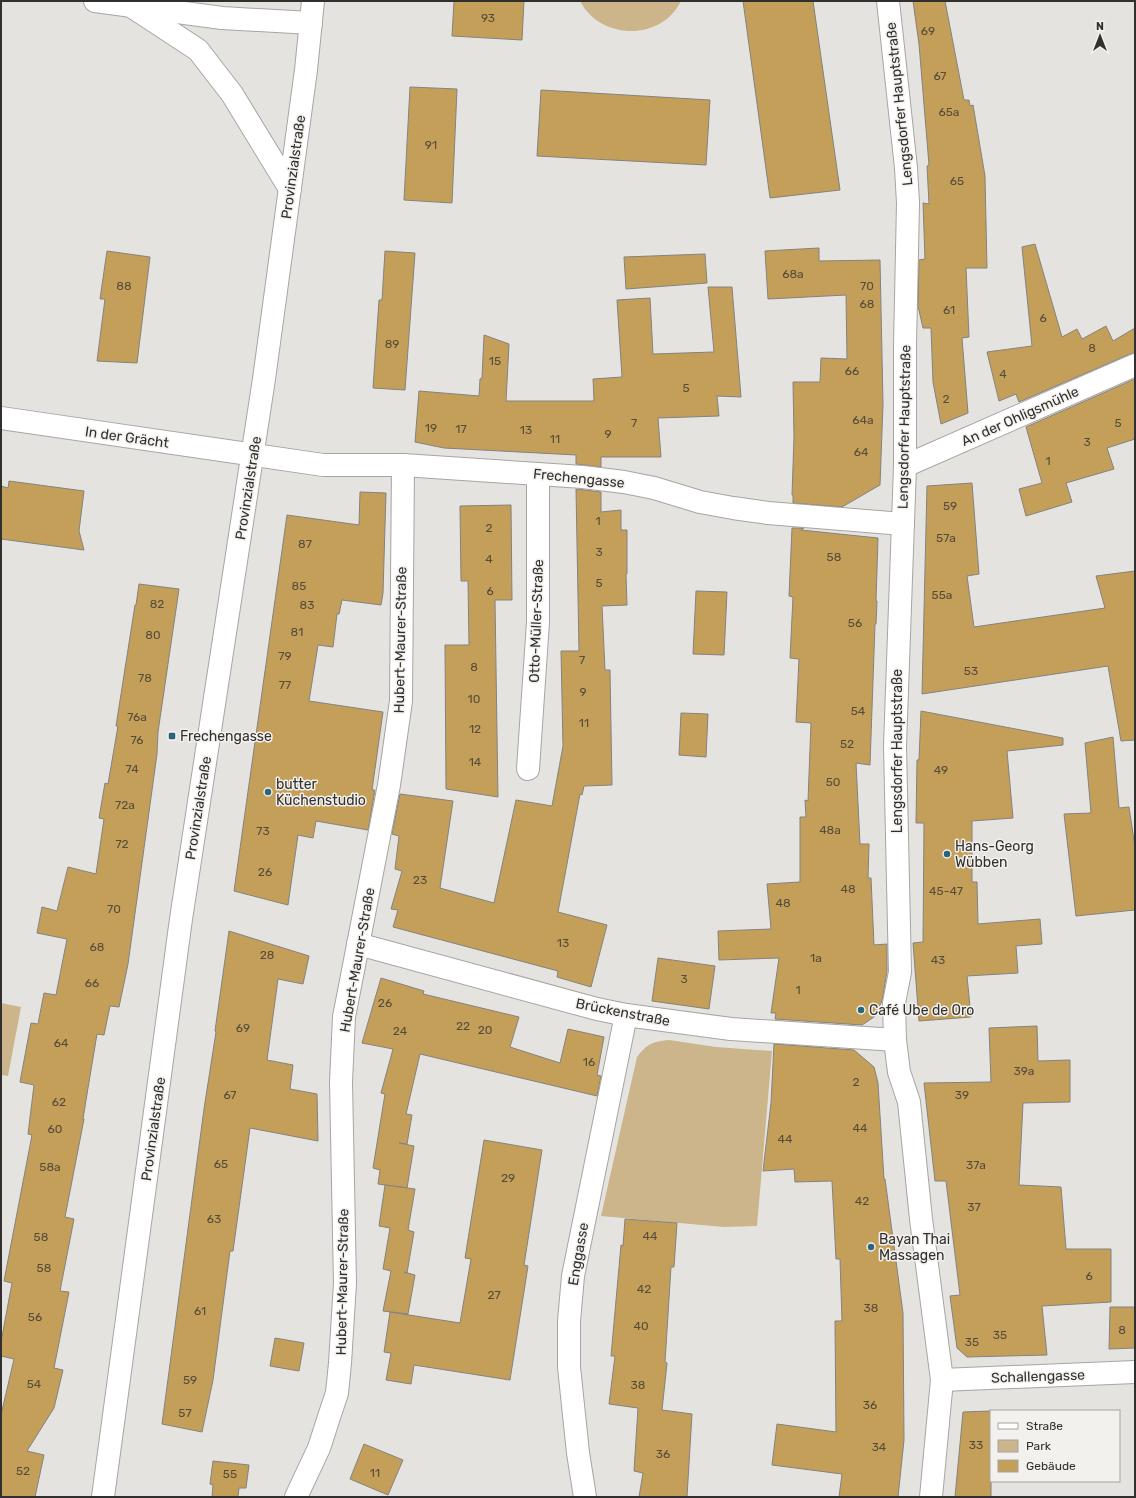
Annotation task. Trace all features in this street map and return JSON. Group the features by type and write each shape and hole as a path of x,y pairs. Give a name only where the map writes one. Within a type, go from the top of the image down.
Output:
{"main road":[{"path":"94,1 222,18 311,23"},
{"name":"Provinzialstraße","path":"103,1497 181,919 253,456 306,70 313,1"},
{"name":"Lengsdorfer Hauptstraße","path":"888,1 906,168 908,202 905,346 905,466 895,746 900,972 894,1003 895,1040 899,1072 909,1102 921,1219 942,1380 931,1497"},
{"path":"131,6 198,50 232,94 290,189"},
{"name":"An der Ohligsmühle","path":"905,466 1135,365"},
{"name":"In der Grächt","path":"1,418 253,456"},
{"name":"Frechengasse","path":"253,456 323,465 403,465 538,474 624,482 654,488 700,502 733,508 768,513 903,524"},
{"name":"Hubert-Maurer-Straße","path":"296,1497 319,1448 337,1393 345,1283 341,1082 344,1017 389,785 401,701 403,465"},
{"name":"Otto-Müller-Straße","path":"528,769 538,622 538,474"},
{"name":"Brückenstraße","path":"358,944 597,1009 626,1015 731,1029 895,1040"},
{"name":"Enggasse","path":"585,1497 578,1452 570,1367 570,1321 573,1276 626,1015"},
{"name":"Schallengasse","path":"942,1380 1135,1372"}],"green space":[{"path":"580,1 681,1 672,14 660,24 646,29 630,31 615,29 601,23 589,14"},
{"path":"1,1003 21,1007 8,1076 1,1075"},
{"path":"669,1040 716,1047 772,1051 757,1226 724,1227 601,1216 637,1057 647,1046"}],"building":[{"path":"454,1 524,1 522,40 452,36"},
{"path":"743,1 813,1 840,190 770,198"},
{"path":"913,1 945,1 964,100 969,100 970,106 973,105 985,176 987,268 966,268 969,337 962,338 968,413 941,424 933,382 931,328 923,328 918,306 919,260 925,259 923,203 929,204 927,166 929,165 919,44"},
{"path":"410,87 457,89 452,203 404,200"},
{"path":"541,90 710,100 706,165 537,156"},
{"path":"1035,244 1062,337 1077,329 1082,339 1106,326 1113,341 1135,328 1135,353 1019,402 1016,394 999,401 987,352 1032,346 1022,247"},
{"path":"819,248 819,261 880,260 883,404 880,485 842,507 793,503 793,382 820,382 821,358 847,359 846,295 768,299 765,251"},
{"path":"107,251 150,257 137,363 97,361 105,299 100,299"},
{"path":"385,251 415,253 405,390 373,388 379,300 382,300"},
{"path":"705,254 707,283 626,289 624,257"},
{"path":"708,287 732,287 741,397 717,396 719,416 658,418 661,457 601,457 601,467 576,464 576,455 444,448 415,442 419,391 479,396 480,379 482,378 484,335 509,344 506,401 594,401 593,379 622,377 617,300 650,298 653,354 714,352"},
{"path":"1135,379 1135,439 1107,448 1114,469 1066,483 1072,502 1026,516 1019,489 1042,483 1026,427"},
{"path":"9,481 84,491 79,531 84,550 1,539 1,486 8,488"},
{"path":"972,483 979,574 967,576 974,627 1105,608 1096,576 1135,571 1135,740 1121,741 1108,666 922,694 927,486"},
{"path":"576,489 601,492 601,512 621,510 621,530 627,530 627,605 602,606 605,670 610,670 612,785 584,786 582,795 580,794 558,912 607,925 591,987 557,977 558,971 393,927 398,910 391,909 402,871 395,869 399,836 392,834 400,794 453,801 440,888 494,903 516,800 552,806 563,746 561,651 579,651"},
{"path":"360,492 386,493 383,593 381,605 342,600 339,614 337,614 333,647 318,645 309,701 383,712 372,790 375,790 368,830 316,821 313,838 298,835 288,905 234,891 287,515 359,525"},
{"path":"511,505 512,600 495,600 498,797 446,789 445,645 469,645 468,581 461,581 460,506"},
{"path":"792,528 804,528 801,530 878,538 877,601 870,765 856,763 860,844 869,844 868,878 871,878 874,945 887,944 887,971 882,1001 874,1017 862,1025 775,1019 776,1013 771,1013 779,958 719,960 718,931 771,929 767,884 800,882 800,817 806,817 805,800 808,801 811,723 796,722 799,659 790,658 793,597 789,596"},
{"path":"139,584 179,589 158,732 157,754 128,964 119,1007 110,1006 104,1035 97,1034 84,1119 65,1217 74,1219 60,1291 69,1292 54,1368 63,1370 54,1408 27,1451 44,1455 35,1497 1,1497 1,1415 14,1359 1,1356 1,1342 12,1283 4,1281 32,1135 28,1134 34,1085 20,1082 31,1023 38,1024 44,993 56,995 67,939 37,933 42,907 57,911 68,867 96,874 104,819 99,818 105,783 108,784 118,726 116,726"},
{"path":"696,591 727,592 724,655 693,654"},
{"path":"921,711 1063,738 1063,745 1007,751 1013,818 972,821 972,882 977,882 978,924 1040,919 1042,944 1016,946 1018,973 967,976 971,1017 919,1021 913,943 923,942 924,823 916,823 917,760 919,760"},
{"path":"681,713 708,714 706,757 679,755"},
{"path":"1113,737 1119,808 1129,807 1135,847 1135,910 1076,916 1064,814 1091,813 1085,743"},
{"path":"229,931 309,956 303,984 278,979 267,1060 293,1065 290,1089 317,1094 318,1141 250,1128 233,1251 230,1251 213,1380 202,1432 162,1424"},
{"path":"658,958 715,966 709,1009 652,1001"},
{"path":"381,978 424,991 423,994 519,1017 510,1047 560,1063 568,1029 604,1037 597,1075 601,1076 597,1096 420,1054 406,1114 412,1115 407,1144 399,1143 414,1146 407,1188 378,1184 380,1170 373,1168 385,1094 381,1093 393,1049 362,1043"},
{"path":"1037,1026 1038,1061 1070,1060 1070,1102 1023,1103 1019,1185 1061,1187 1066,1249 1111,1249 1111,1302 1042,1306 1047,1355 967,1357 957,1348 950,1296 960,1295 946,1181 935,1181 924,1083 991,1082 989,1028"},
{"path":"774,1044 854,1050 874,1067 878,1083 884,1179 903,1313 904,1440 898,1497 839,1497 842,1474 772,1465 777,1424 836,1432 835,1321 842,1321 840,1259 836,1259 832,1181 795,1182 794,1169 763,1171 771,1103"},
{"path":"484,1140 542,1150 524,1265 528,1266 510,1380 414,1365 411,1384 386,1380 391,1353 384,1352 390,1312 460,1323 471,1259 465,1258"},
{"path":"385,1185 415,1189 408,1230 414,1232 407,1273 415,1275 408,1314 383,1311 391,1271 383,1269 390,1228 379,1226"},
{"path":"625,1219 677,1223 674,1267 671,1267 665,1362 667,1363 662,1410 692,1414 687,1497 639,1497 643,1473 634,1471 638,1408 609,1404 615,1356 611,1356 621,1245 623,1246"},
{"path":"1110,1307 1135,1307 1135,1348 1109,1349"},
{"path":"275,1338 304,1343 299,1371 270,1366"},
{"path":"990,1411 991,1497 955,1497 963,1412"},
{"path":"364,1444 403,1460 388,1495 350,1479"},
{"path":"213,1461 249,1465 246,1488 239,1488 238,1497 212,1497 213,1485 210,1484"}],"place":[{"name":"Frechengasse","path":"172,736"},
{"name":"butter Küchenstudio","path":"268,792"},
{"name":"Hans-Georg Wübben","path":"947,854"},
{"name":"Café Ube de Oro","path":"861,1010"},
{"name":"Bayan Thai Massagen","path":"871,1247"}]}
